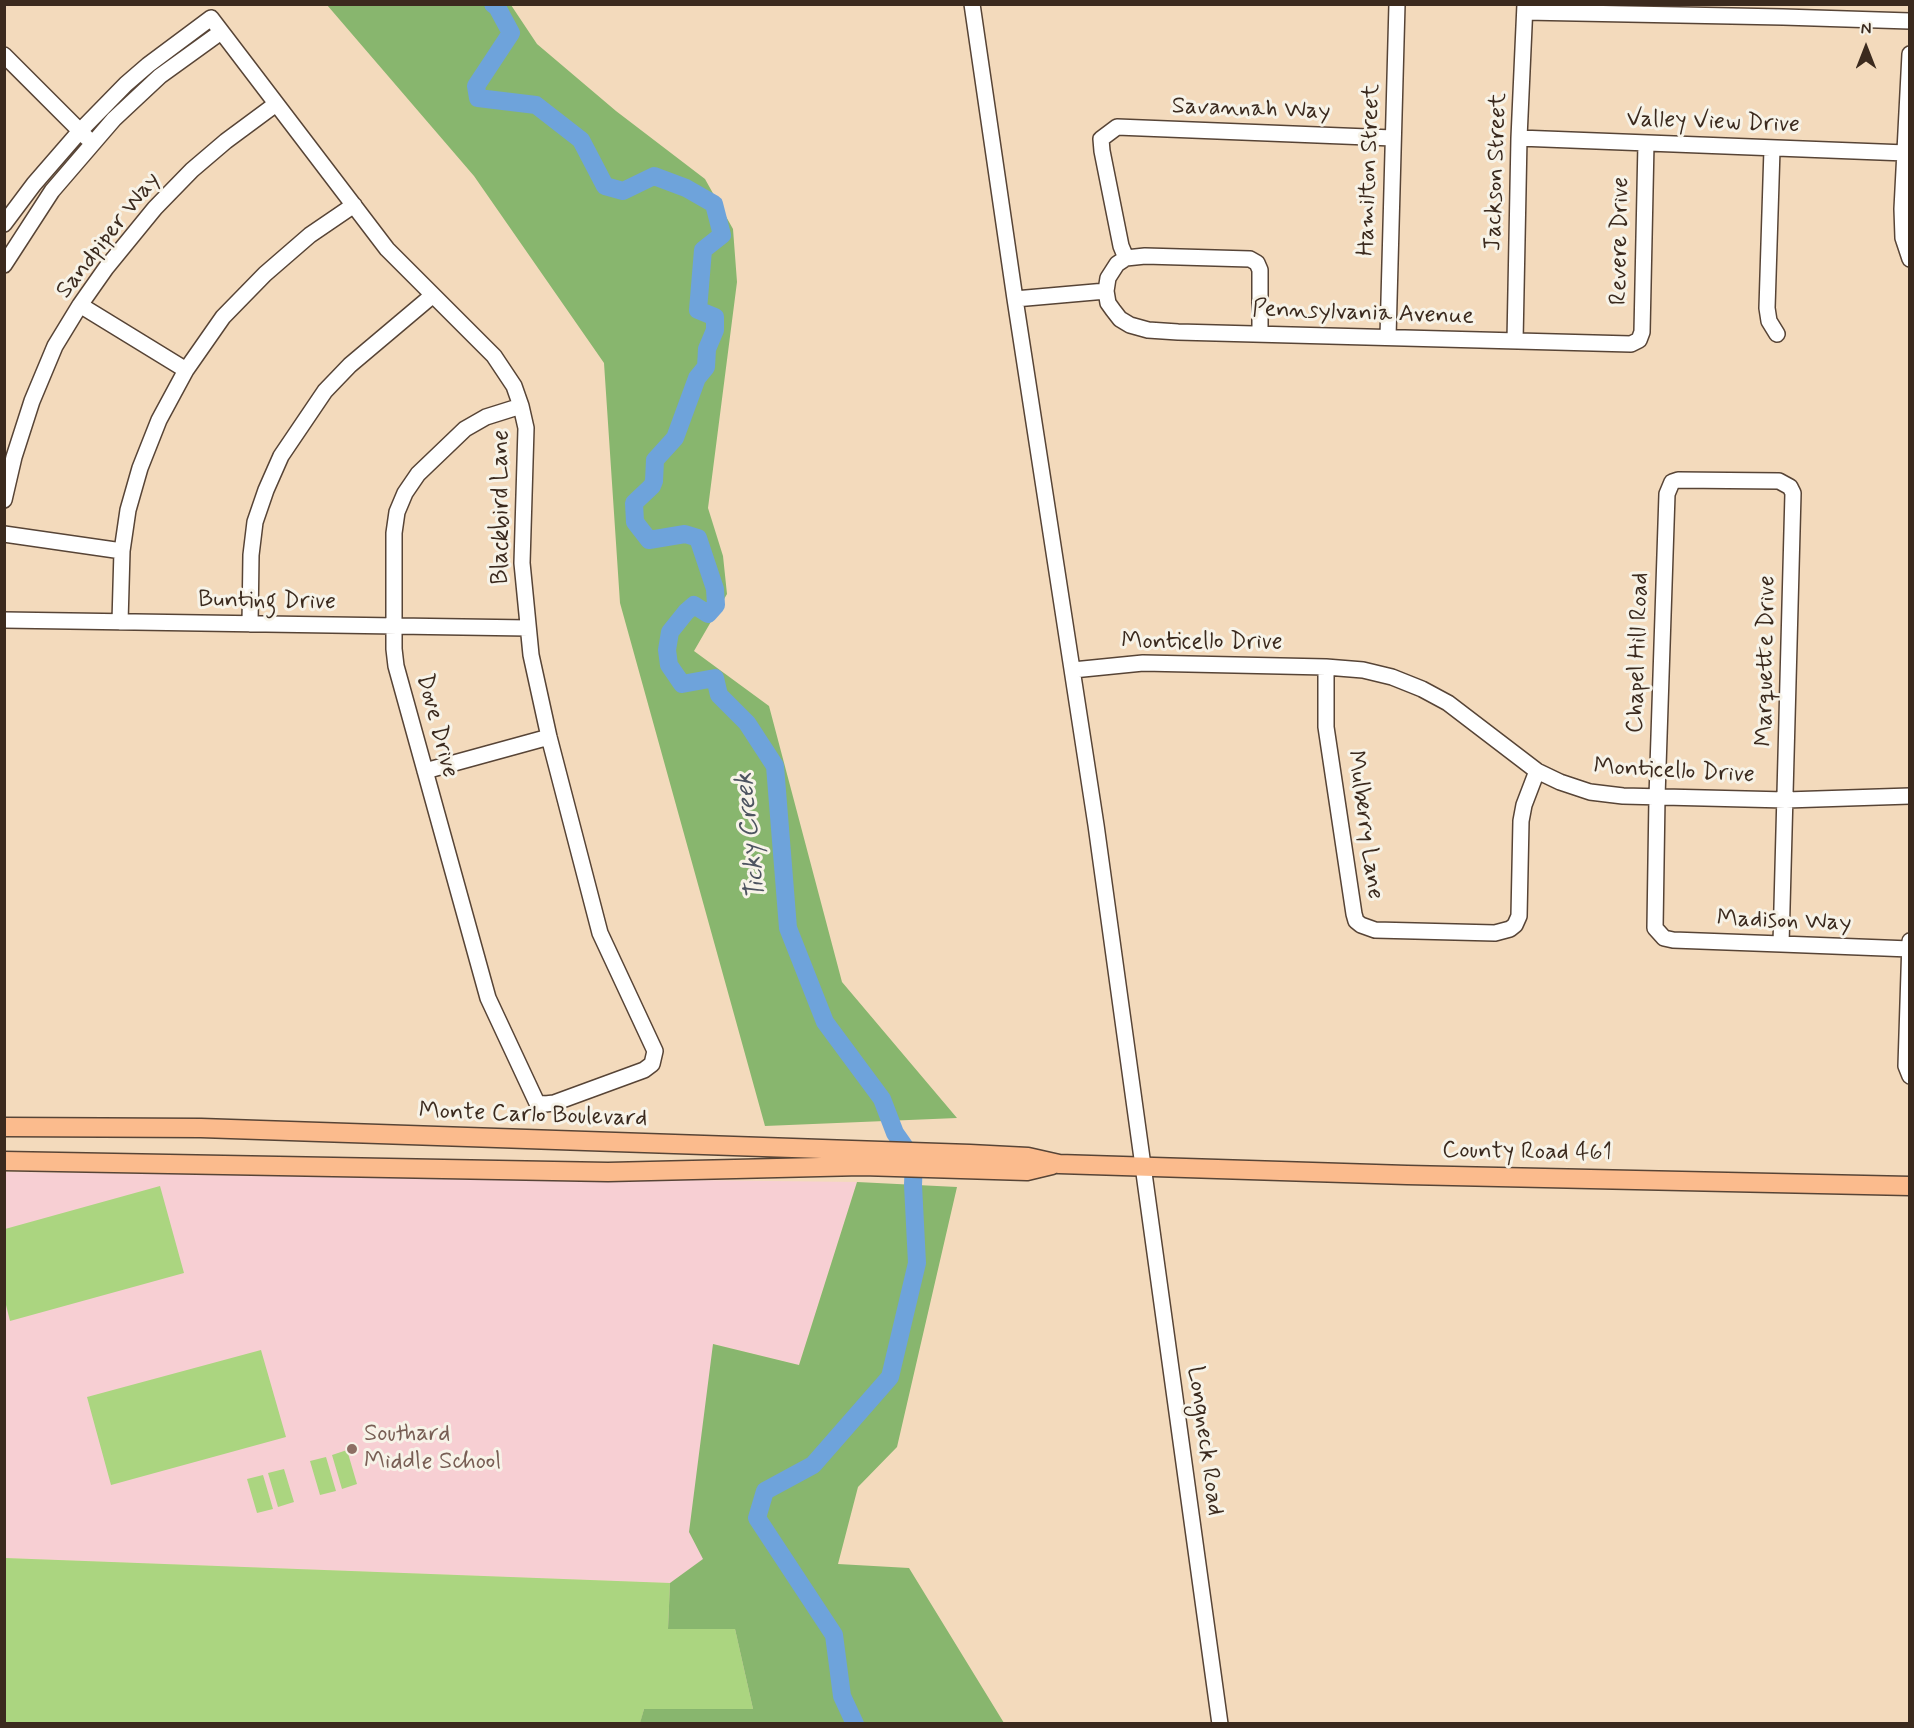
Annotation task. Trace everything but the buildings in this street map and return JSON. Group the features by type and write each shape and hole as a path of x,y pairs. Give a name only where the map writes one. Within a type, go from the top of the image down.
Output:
{"main road":[{"name":"Monte Carlo Boulevard","path":"4,1127 201,1128 863,1159 972,1162 1028,1158 1059,1164 1144,1166"},
{"name":"Monte Carlo Boulevard","path":"4,1161 608,1172 863,1159"},
{"name":"County Road 461","path":"1144,1166 1419,1175 1910,1186"}],"street":[{"name":"Longneck Road","path":"972,4 1073,670 1144,1166 1165,1335 1220,1724"},
{"name":"Hamilton Street","path":"1388,337 1396,4"},
{"path":"1525,8 1783,11 1910,21"},
{"name":"Jackson Street","path":"1515,340 1519,138 1525,8"},
{"name":"Blackbird Lane","path":"80,131 148,65 211,18 387,249 494,356 514,386 526,428 522,563 531,655 549,737 600,933 655,1051 652,1064 644,1070 554,1103 537,1103"},
{"path":"4,265 52,191 114,119 160,76 221,32"},
{"path":"1910,54 1906,153 1906,228 1910,259"},
{"path":"4,55 93,144"},
{"name":"Sandpiper Way","path":"4,501 32,401 55,346 80,305 106,268 155,208 192,170 276,104"},
{"name":"Savannah Way","path":"1126,258 1121,246 1101,139 1117,127 1393,138"},
{"path":"4,224 34,184 80,131"},
{"name":"Valley View Drive","path":"1519,138 1906,153"},
{"name":"Revere Drive","path":"1639,340 1642,332 1647,143"},
{"path":"1772,148 1767,308 1769,321 1778,334"},
{"path":"120,622 122,551 128,510 140,468 159,420 186,370 223,317 265,274 310,235 354,206"},
{"path":"1015,299 1106,291 1108,278 1112,271 1126,258 1145,256 1250,259 1257,262 1260,270 1260,334"},
{"name":"Pennsylvania Avenue","path":"1106,291 1108,303 1120,319 1130,325 1148,330 1630,344 1639,340"},
{"path":"250,624 251,555 255,522 266,489 281,456 325,391 350,365 433,295"},
{"path":"80,305 186,370"},
{"name":"Dove Drive","path":"521,406 486,417 465,429 418,474 405,493 397,512 394,533 394,626 396,666 488,998 537,1103"},
{"name":"Chapel Hill Road","path":"1659,934 1654,922 1667,494 1672,482 1685,479 1779,481 1790,487"},
{"name":"Marquette Drive","path":"1781,944 1793,500 1790,487"},
{"path":"4,534 122,551"},
{"name":"Bunting Drive","path":"4,620 528,628"},
{"name":"Monticello Drive","path":"1073,670 1143,663 1326,667 1363,670 1422,688 1448,703 1537,771 1590,792 1623,796 1786,800 1910,796"},
{"name":"Mulberry Lane","path":"1326,667 1326,727 1354,914 1356,921 1361,925 1375,930 1495,933 1510,929 1519,916 1521,821 1524,805 1537,771"},
{"path":"425,771 549,737"},
{"name":"Madison Way","path":"1659,934 1673,940 1909,949"},
{"path":"1910,941 1906,1066 1910,1076"}],"shaded area":[{"name":"Southard Middle School","path":"5,1172 857,1182 799,1365 713,1344 703,1560 670,1583 5,1558"}],"green space":[{"path":"327,5 511,5 537,44 616,111 705,179 733,229 737,282 708,508 723,556 727,594 694,651 769,706 842,982 957,1118 765,1126 620,603 604,363 474,176"},
{"path":"857,1182 957,1187 897,1447 858,1487 838,1564 909,1568 1004,1723 640,1723 644,1709 753,1709 735,1629 668,1629 670,1583 703,1559 689,1532 713,1344 799,1365"},
{"path":"160,1186 184,1273 10,1321 5,1301 5,1229"},
{"path":"261,1350 286,1437 111,1485 87,1397"},
{"path":"347,1450 357,1484 342,1489 332,1455"},
{"path":"326,1457 336,1491 320,1495 310,1461"},
{"path":"284,1469 294,1502 278,1507 268,1473"},
{"path":"263,1475 273,1509 257,1513 247,1479"},
{"path":"5,1558 670,1583 668,1629 735,1629 753,1709 644,1709 640,1724 5,1724"}],"waterway":[{"name":"Ticky Creek","path":"493,4 497,7 511,33 476,86 478,98 536,105 581,140 605,186 623,191 654,176 686,188 714,204 722,235 703,250 698,310 715,317 715,330 707,349 706,367 697,378 675,438 655,460 652,486 634,503 635,522 649,540 685,534 698,538 715,589 716,605 708,614 694,605 670,632 667,650 669,665 682,684 715,678 719,695 747,723 775,766 788,928 825,1022 882,1099 895,1133 914,1160 917,1263 890,1377 813,1465 765,1491 757,1518 834,1635 842,1696 855,1724"}],"place":[{"name":"Southard Middle School","path":"352,1449"}]}
